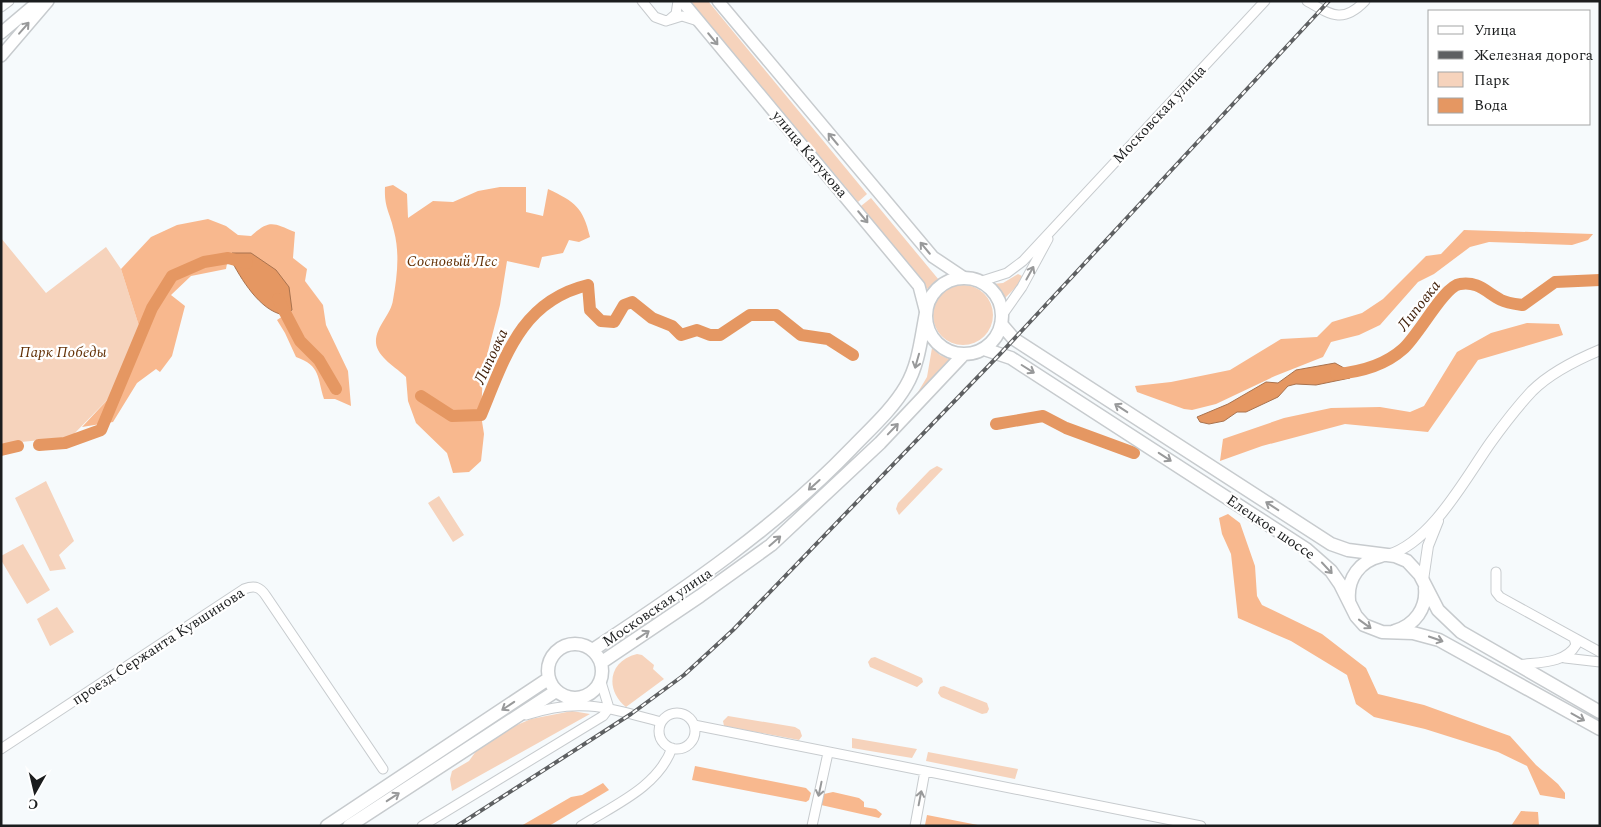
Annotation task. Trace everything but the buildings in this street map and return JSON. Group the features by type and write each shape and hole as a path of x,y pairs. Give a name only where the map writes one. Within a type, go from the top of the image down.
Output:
{"main road":[{"path":"1,33 39,1"},
{"path":"1,56 48,1"},
{"name":"улица Катукова","path":"682,1 919,286 926,313"},
{"name":"улица Катукова","path":"718,1 933,257 962,277"},
{"path":"962,277 982,281 995,292 1002,319 996,338 984,349 964,354 954,353 937,343 928,329 926,313 931,296 938,287 946,282 962,277"},
{"name":"Московская улица","path":"548,679 549,662 561,648 570,644 580,644 594,649 722,563 765,529 835,465 888,411 907,385 918,355 926,313"},
{"name":"Елецкое шоссе","path":"1002,319 1014,339 1312,533 1331,544 1348,550 1407,561 1417,570 1438,610 1447,621 1461,632 1600,712"},
{"name":"Елецкое шоссе","path":"984,349 1001,353 1019,363 1306,549 1331,571 1340,584 1356,616 1364,625 1376,630 1426,636 1456,647 1600,729"},
{"name":"Московская улица","path":"601,682 604,671 602,662 700,596 771,545 880,442 964,354"},
{"path":"1350,604 1348,592 1355,573 1363,563 1385,556"},
{"path":"1388,632 1406,627 1419,615 1425,598 1423,580"},
{"path":"594,649 602,662"},
{"path":"327,826 548,679 556,691 569,698 586,695 601,682"},
{"path":"349,826 556,691"}],"street":[{"path":"1,7 9,1"},
{"path":"642,1 656,17 666,21 682,16 698,21"},
{"path":"666,21 676,14 678,1"},
{"name":"Московская улица","path":"982,281 1012,269 1054,228 1265,1"},
{"path":"1307,1 1325,12 1339,17 1349,14 1365,1"},
{"name":"Московская улица","path":"1002,319 1022,288 1054,228"},
{"path":"1385,556 1400,550 1418,537 1442,511 1509,418 1533,390 1560,370 1600,350"},
{"path":"1423,580 1428,546 1442,511"},
{"path":"1496,572 1496,592 1500,597 1600,652"},
{"name":"проезд Сержанта Кувшинова","path":"1,749 175,633 244,589 253,586 262,589 382,769"},
{"path":"1565,658 1576,645 1574,638"},
{"path":"1516,665 1565,658 1600,662"},
{"path":"422,826 603,716 608,708 601,682"},
{"path":"569,698 583,704 608,708 661,722"},
{"path":"512,719 539,710 583,704"},
{"path":"694,725 693,738 690,744 684,747 672,748 662,740 659,728 661,722 665,717 676,713 687,716 694,725 1201,826"},
{"path":"581,826 644,786 658,774 668,759 672,748"},
{"path":"812,826 828,753"},
{"path":"915,826 925,771"}],"green space":[{"path":"690,1 708,1 867,194 858,202"},
{"name":"Сосновый Лес","path":"393,185 407,194 408,218 433,201 453,202 478,191 500,187 526,187 526,212 543,216 548,189 571,202 581,212 590,237 579,242 569,240 563,253 542,257 539,268 507,261 500,305 483,371 481,415 484,434 481,461 469,472 453,473 447,453 416,423 408,401 406,377 384,358 377,348 376,337 392,305 397,275 396,240 386,205 385,194 385,187"},
{"path":"871,198 939,280 928,289 924,287 861,206"},
{"path":"208,219 226,226 238,235 251,236 263,227 272,224 295,232 293,258 307,269 305,281 323,305 326,325 348,371 351,406 335,399 324,399 319,378 314,368 304,360 296,357 277,320 292,310 251,253 224,254 228,258 226,269 191,276 171,295 185,306 172,356 160,372 156,369 137,383 113,422 82,427 112,395 139,326 121,269 151,237 177,225"},
{"path":"1464,230 1593,234 1588,240 1572,245 1489,242 1470,247 1434,274 1418,282 1380,325 1359,335 1331,342 1323,357 1275,376 1216,404 1192,410 1184,409 1137,392 1135,386 1171,382 1230,370 1281,339 1317,337 1332,322 1362,313 1383,299 1426,256 1441,254"},
{"name":"Парк Победы","path":"1,238 46,293 106,247 121,269 139,326 112,395 71,437 1,444"},
{"path":"1018,274 1022,276 1020,283 1003,300 992,284 1003,283"},
{"path":"963,285 980,290 988,298 993,315 988,332 980,340 963,345 946,340 938,332 933,315 938,298 946,290"},
{"path":"1527,323 1559,324 1563,335 1478,360 1428,432 1345,424 1262,446 1220,461 1223,439 1284,418 1331,408 1380,407 1410,412 1424,406 1457,352 1491,333"},
{"path":"932,348 940,355 951,360 912,402 927,377"},
{"path":"937,466 943,469 899,515 896,509 898,503 930,470"},
{"path":"46,481 74,541 59,555 66,569 50,571 15,498"},
{"path":"439,496 464,535 453,542 428,503"},
{"path":"1228,514 1240,523 1255,566 1257,596 1262,605 1322,634 1366,668 1378,694 1424,705 1510,736 1536,765 1558,784 1565,793 1565,799 1540,795 1527,766 1498,752 1425,729 1374,717 1356,704 1347,675 1291,641 1238,618 1231,554 1222,534 1219,518"},
{"path":"23,544 50,590 27,604 1,560 1,556"},
{"path":"57,607 74,632 50,646 37,619"},
{"path":"637,654 642,655 654,665 653,669 664,679 626,707 615,693 613,677 615,669 620,663"},
{"path":"875,657 922,678 923,682 917,687 870,667 868,662 871,658"},
{"path":"944,686 987,703 989,709 987,713 982,714 941,697 938,693 940,687"},
{"path":"572,711 590,714 452,791 450,779 452,771 469,761 479,747 510,728 531,719"},
{"path":"728,716 795,727 800,730 802,736 799,740 724,726 723,721"},
{"path":"852,738 917,749 912,758 852,748"},
{"path":"928,752 1018,769 1015,779 926,761"},
{"path":"695,766 806,788 811,793 809,800 806,802 692,780"},
{"path":"603,783 609,790 549,826 521,826 571,797 582,795"},
{"path":"833,792 859,798 864,802 864,807 876,809 882,814 879,818 821,805 824,794"},
{"path":"1521,811 1538,812 1539,826 1511,826"},
{"path":"927,815 983,826 925,825"}],"water":[{"path":"232,253 251,253 276,270 289,287 292,310 284,315 275,312 259,301 234,266 230,258"},
{"path":"1335,363 1353,373 1350,378 1316,385 1296,384 1288,386 1278,397 1246,412 1237,412 1224,421 1209,424 1200,422 1197,417 1228,404 1266,382 1278,383 1296,370"}],"waterway":[{"name":"Липовка","path":"39,445 65,443 101,430 152,308 172,276 204,262 228,258 247,263"},
{"name":"Липовка","path":"1336,374 1354,372 1371,367 1396,355 1409,342 1447,293 1460,284 1472,284 1503,301 1523,305 1555,282 1600,280"},
{"name":"Липовка","path":"421,396 452,416 481,415 498,372 518,334 531,318 546,304 565,293 588,285 590,310 601,321 614,322 624,305 632,302 652,318 672,326 681,335 697,330 710,335 720,335 750,315 776,315 801,335 828,339 853,355"},
{"name":"Липовка","path":"278,299 300,341 319,360 336,389"},
{"name":"Липовка","path":"996,424 1043,416 1066,428 1134,453"},
{"name":"Липовка","path":"1,450 18,446"}],"railway":[{"path":"457,826 631,714 684,675 733,630 1001,353 1329,1"}]}
